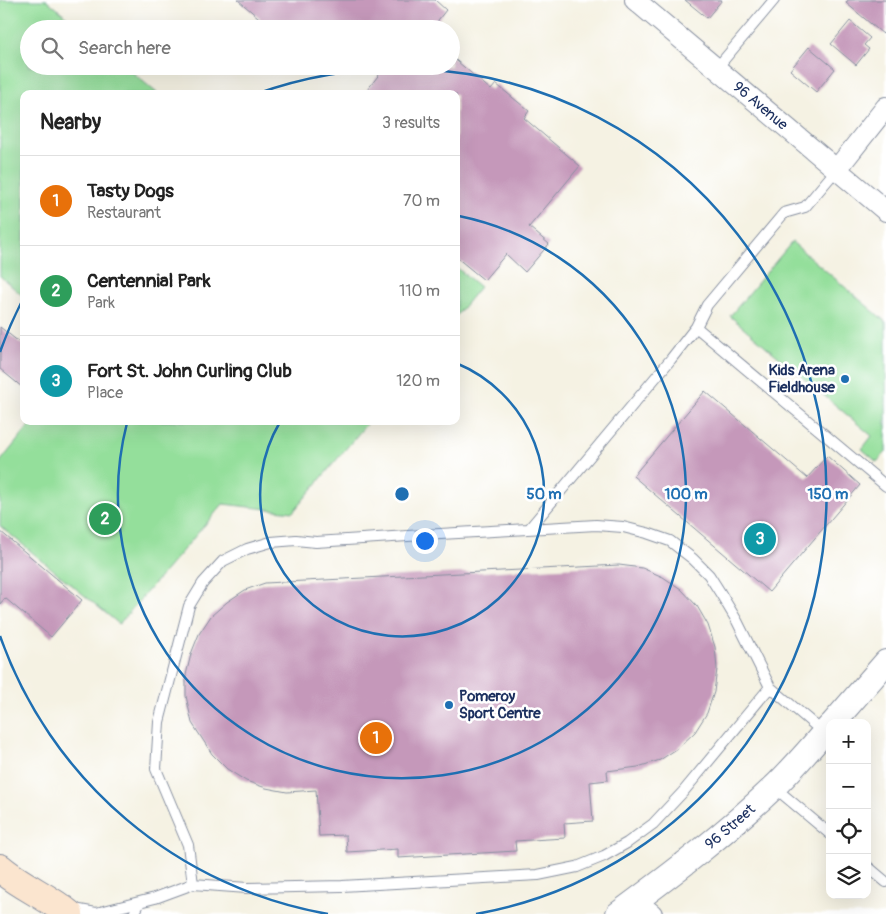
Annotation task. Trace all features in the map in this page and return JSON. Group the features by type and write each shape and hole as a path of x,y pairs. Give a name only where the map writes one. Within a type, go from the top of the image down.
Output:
{"main road":[{"path":"6,873 55,911"}],"street":[{"name":"96 Avenue","path":"635,0 886,212"},
{"path":"837,170 886,108"},
{"name":"96 Street","path":"836,719 886,662"},
{"name":"96 Street","path":"635,910 774,787 826,730"}],"lane":[{"path":"716,68 774,0"},
{"path":"529,529 696,327 707,306 784,213 806,207 837,170"},
{"path":"696,327 886,486"},
{"path":"192,884 188,845 156,769 159,722 189,606 203,583 223,561 247,549 271,542 296,540 316,542 596,525 623,526 670,542 693,559 709,575 737,621 770,687 826,725"},
{"path":"55,911 96,913 155,898 192,884 247,888 342,886 538,875 577,867 619,848 653,824 683,792 770,687"},
{"path":"774,787 826,831"},
{"path":"871,869 886,882"},
{"path":"134,914 140,902"}],"green space":[{"path":"0,0 47,0 70,20 20,20 20,75 136,75 153,90 20,90 20,294 0,276"},
{"name":"Kids Arena Fieldhouse","path":"792,242 886,322 886,452 877,462 862,449 872,436 730,316"},
{"path":"460,270 480,287 460,311"},
{"path":"30,425 366,425 293,512 223,504 119,624 0,526 0,462"}],"building":[{"path":"238,0 435,0 446,10 438,20 261,20"},
{"path":"685,0 722,0 707,18"},
{"path":"848,0 886,0 886,30 883,34 846,3"},
{"path":"850,21 870,38 864,45 869,49 856,65 831,44"},
{"path":"809,47 835,69 816,92 790,70"},
{"path":"460,64 491,90 496,84 529,111 524,118 580,166 529,227 549,244 525,272 506,254 484,280 460,260 460,90 367,90 379,75 460,75"},
{"path":"0,327 20,343 20,385 0,369"},
{"path":"705,391 807,478 827,456 860,485 769,592 633,476"},
{"path":"0,531 82,600 51,637 5,598 0,604"},
{"name":"Pomeroy Sport Centre","path":"619,565 642,568 663,577 681,589 697,606 708,625 715,647 717,669 714,692 707,713 695,732 678,748 660,760 638,767 607,771 608,780 590,782 593,821 564,823 565,838 515,841 516,851 398,858 398,849 347,852 346,835 319,836 316,790 287,792 266,788 246,781 227,769 212,754 192,723 186,696 186,675 191,654 199,634 211,616 245,590 265,583"}],"place":[{"name":"Kids Arena Fieldhouse","path":"845,379"},
{"name":"Centennial Park","path":"105,519"},
{"name":"Fort St. John Curling Club","path":"760,539"},
{"name":"Pomeroy Sport Centre","path":"449,705"},
{"name":"Tasty Dogs","path":"376,738"}]}
